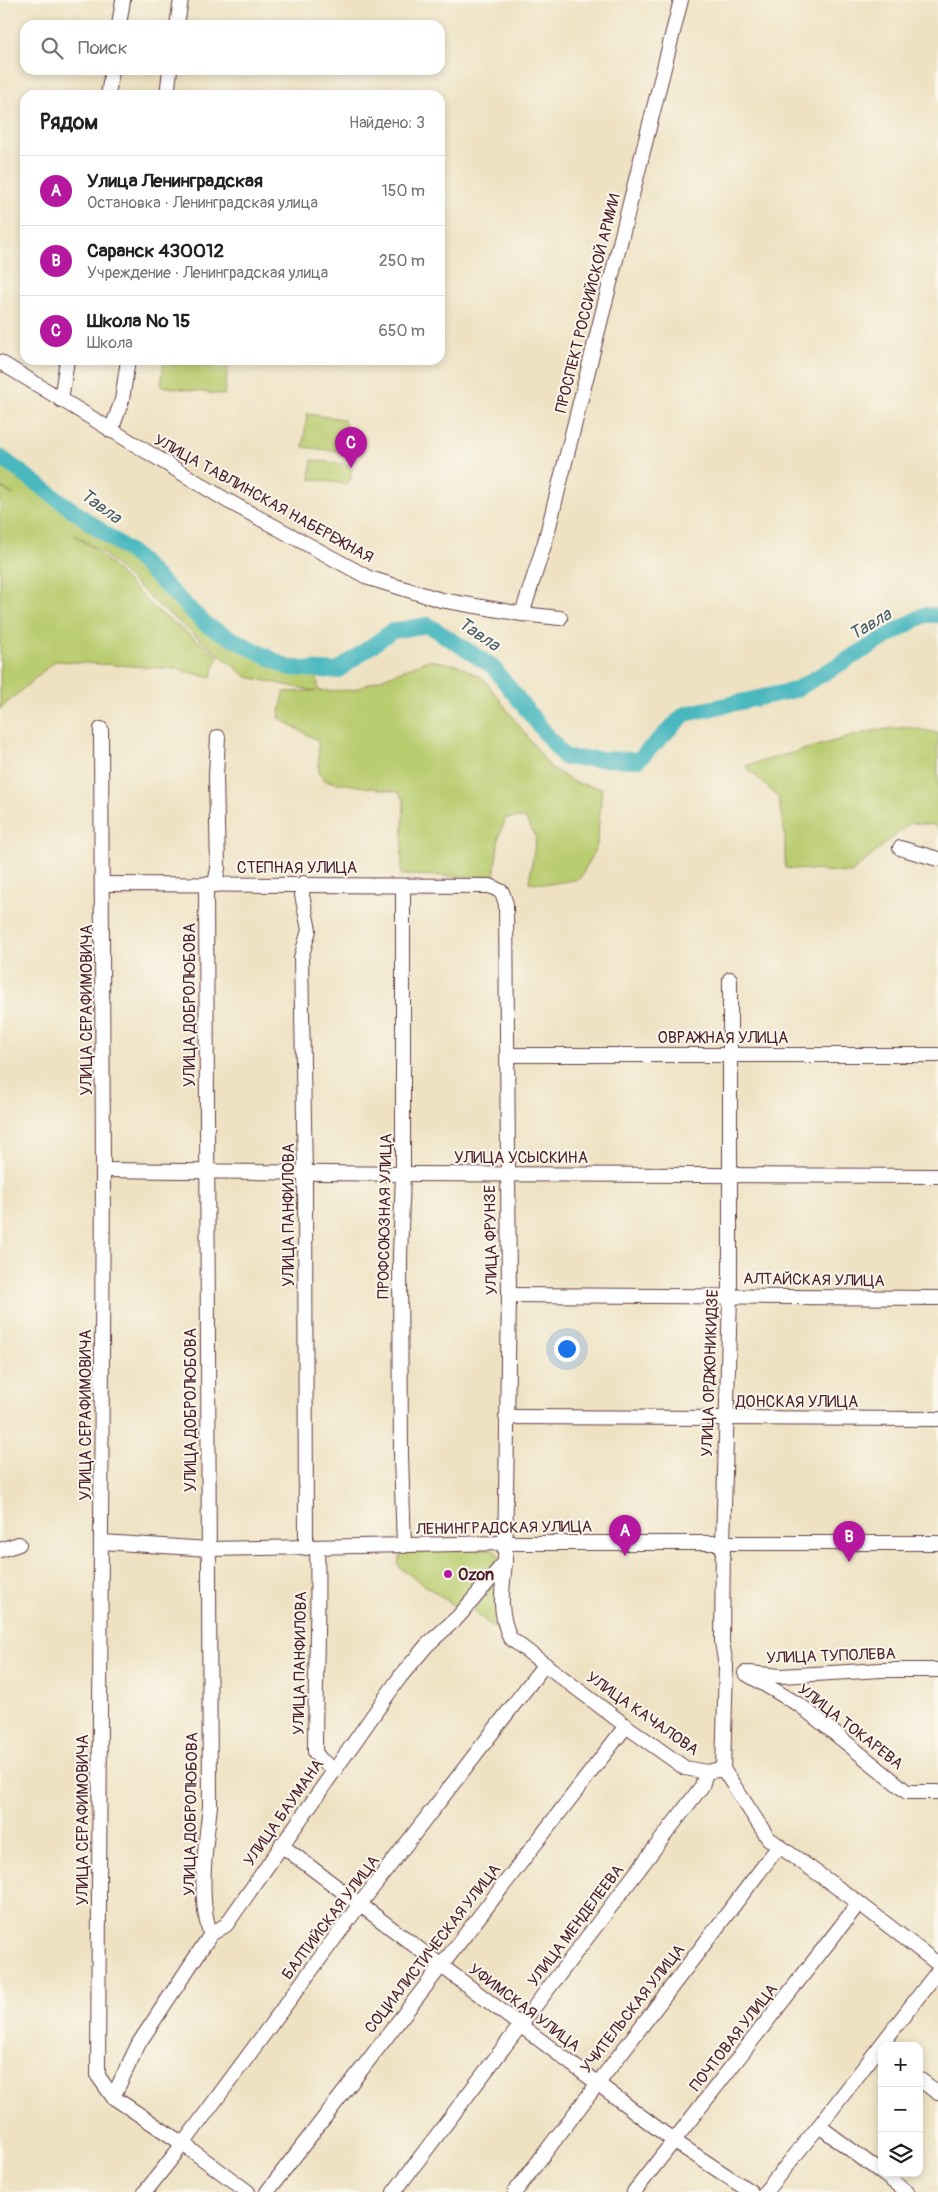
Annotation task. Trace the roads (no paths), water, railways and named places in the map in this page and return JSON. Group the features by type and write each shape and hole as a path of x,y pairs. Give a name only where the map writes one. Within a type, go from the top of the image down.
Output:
{"street":[{"path":"120,20 123,0"},
{"path":"178,20 181,0"},
{"name":"ПРОСПЕКТ РОССИЙСКОЙ АРМИИ","path":"522,614 545,542 681,0"},
{"path":"109,90 111,75"},
{"path":"167,90 169,75"},
{"name":"УЛИЦА ТАВЛИНСКАЯ НАБЕРЕЖНАЯ","path":"0,362 226,500 369,578 441,600 522,614 560,618"},
{"path":"61,400 66,365"},
{"path":"111,430 122,400 127,365"},
{"name":"УЛИЦА СЕРАФИМОВИЧА","path":"101,729 104,1170 98,2076 113,2097"},
{"name":"УЛИЦА ДОБРОЛЮБОВА","path":"211,1934 207,1924 203,1863 210,1806 206,1171 210,885 218,868 216,776 218,737"},
{"path":"900,848 938,859"},
{"name":"СТЕПНАЯ УЛИЦА","path":"103,884 210,885 302,883 490,886"},
{"name":"УЛИЦА ПАНФИЛОВА","path":"302,883 302,895 309,930 302,958 312,1548 318,1610 315,1752 320,1759 334,1770"},
{"name":"ПРОФСОЮЗНАЯ УЛИЦА","path":"403,886 400,1296 401,1456 404,1546"},
{"name":"УЛИЦА ФРУНЗЕ","path":"490,886 498,888 505,896 509,1295 506,1417 506,1543"},
{"name":"УЛИЦА ОРДЖОНИКИДЗЕ","path":"723,1769 726,1666 722,1642 722,1543 730,1296 730,979"},
{"name":"ОВРАЖНАЯ УЛИЦА","path":"508,1055 938,1055"},
{"name":"УЛИЦА УСЫСКИНА","path":"104,1170 305,1174 938,1176"},
{"name":"АЛТАЙСКАЯ УЛИЦА","path":"509,1295 938,1298"},
{"name":"ДОНСКАЯ УЛИЦА","path":"506,1417 938,1419"},
{"name":"ЛЕНИНГРАДСКАЯ УЛИЦА","path":"102,1542 209,1549 506,1543 938,1543"},
{"name":"УЛИЦА КАЧАЛОВА","path":"506,1543 502,1620 510,1638 685,1768 706,1772 723,1769"},
{"path":"0,1550 19,1544"},
{"name":"УЛИЦА БАУМАНА","path":"113,2097 139,2043 211,1934 226,1925 400,1677 427,1645 458,1617 505,1562"},
{"name":"БАЛТИЙСКАЯ УЛИЦА","path":"144,2192 183,2144 360,1904 545,1664"},
{"name":"УЛИЦА ТУПОЛЕВА","path":"726,1666 745,1673 781,1676 881,1670 938,1670"},
{"name":"УЛИЦА ТОКАРЕВА","path":"745,1673 801,1706 907,1792 938,1792"},
{"name":"СОЦИАЛИСТИЧЕСКАЯ УЛИЦА","path":"267,2192 626,1726"},
{"path":"723,1769 768,1838 859,1903 938,1964"},
{"name":"УЛИЦА МЕНДЕЛЕЕВА","path":"394,2192 702,1786 706,1772"},
{"name":"УФИМСКАЯ УЛИЦА","path":"281,1845 674,2141 750,2192"},
{"name":"УЧИТЕЛЬСКАЯ УЛИЦА","path":"515,2192 597,2082 779,1846"},
{"name":"ПОЧТОВАЯ УЛИЦА","path":"634,2192 859,1903"},
{"path":"886,2042 938,1972"},
{"path":"765,2192 878,2052"},
{"path":"923,2082 938,2093"},
{"path":"113,2097 183,2144 248,2192"},
{"path":"819,2126 878,2170"},
{"path":"887,2177 907,2192"}],"waterway":[{"name":"Тавла","path":"0,457 133,554 206,625 289,668 337,671 392,631 428,625 492,666 565,758 638,760 685,714 795,690 924,615 938,615"}],"place":[{"name":"Школа № 15","path":"351,468"},
{"name":"Улица Ленинградская","path":"625,1556"},
{"name":"Саранск 430012","path":"849,1562"},
{"name":"Ozon","path":"448,1574"}]}
